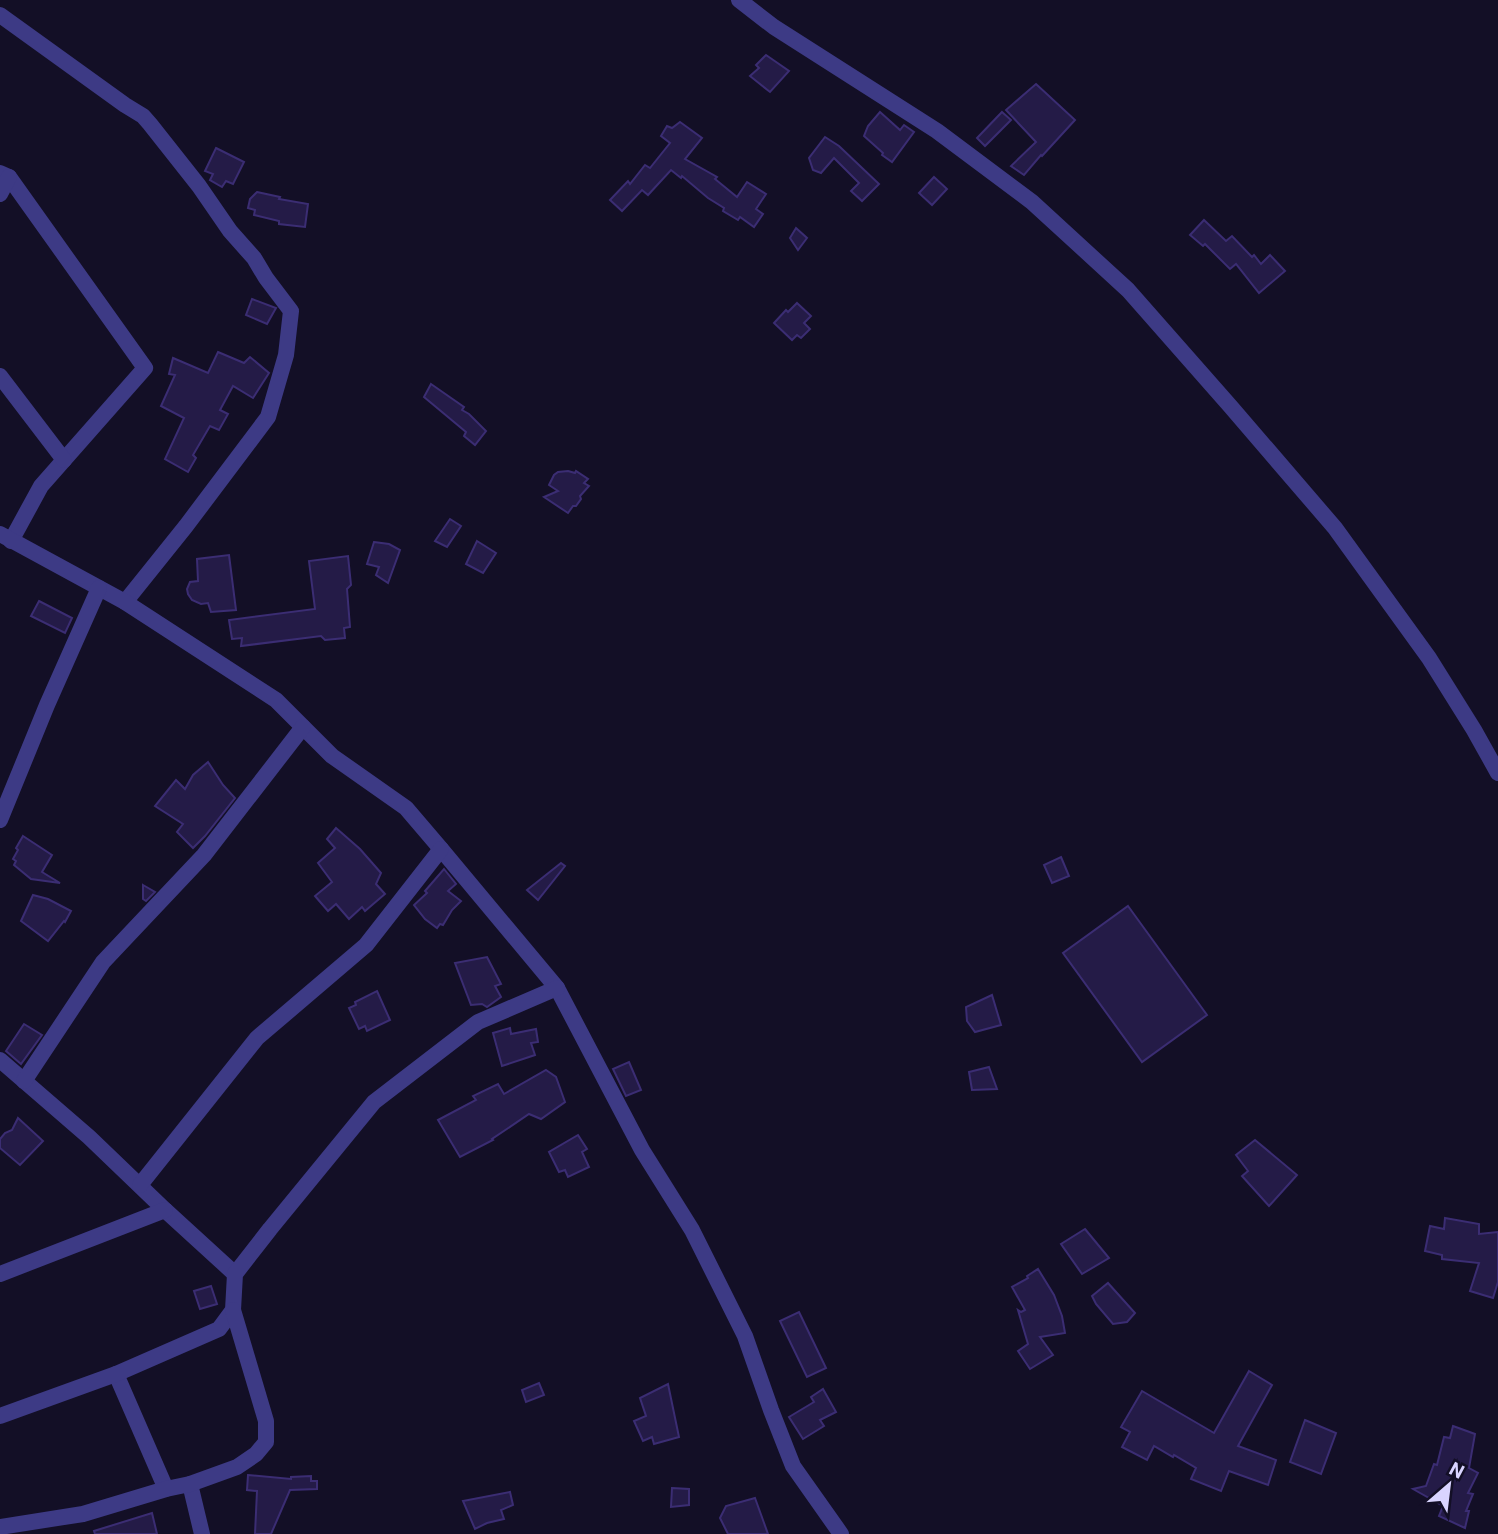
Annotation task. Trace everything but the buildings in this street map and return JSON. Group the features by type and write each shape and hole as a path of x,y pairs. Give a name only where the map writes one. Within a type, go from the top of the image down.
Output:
{"street":[{"path":"9,0 1,16 143,116 199,186 230,231 254,258 291,311 286,355 268,417 125,602"},
{"path":"739,0 774,27 947,139 1032,202 1128,290 1335,528 1429,658 1498,773"},
{"path":"0,194 4,175"},
{"path":"4,175 145,368 41,486 6,538 125,602 276,701 332,756 407,808 557,988 642,1150 692,1230 745,1336 793,1466 841,1534"},
{"path":"0,376 64,460"},
{"path":"0,820 99,588"},
{"path":"24,1081 103,962 204,855 303,727"},
{"path":"140,1185 257,1038 366,945 441,849"},
{"path":"0,1527 83,1514 237,1467 256,1454 266,1442 266,1421 233,1310 235,1274 374,1102 478,1022 557,988"},
{"path":"0,1060 89,1137 235,1274"},
{"path":"0,1274 165,1210"},
{"path":"0,1416 116,1374 219,1329 233,1310"},
{"path":"116,1374 166,1489"},
{"path":"190,1483 202,1534"}]}
